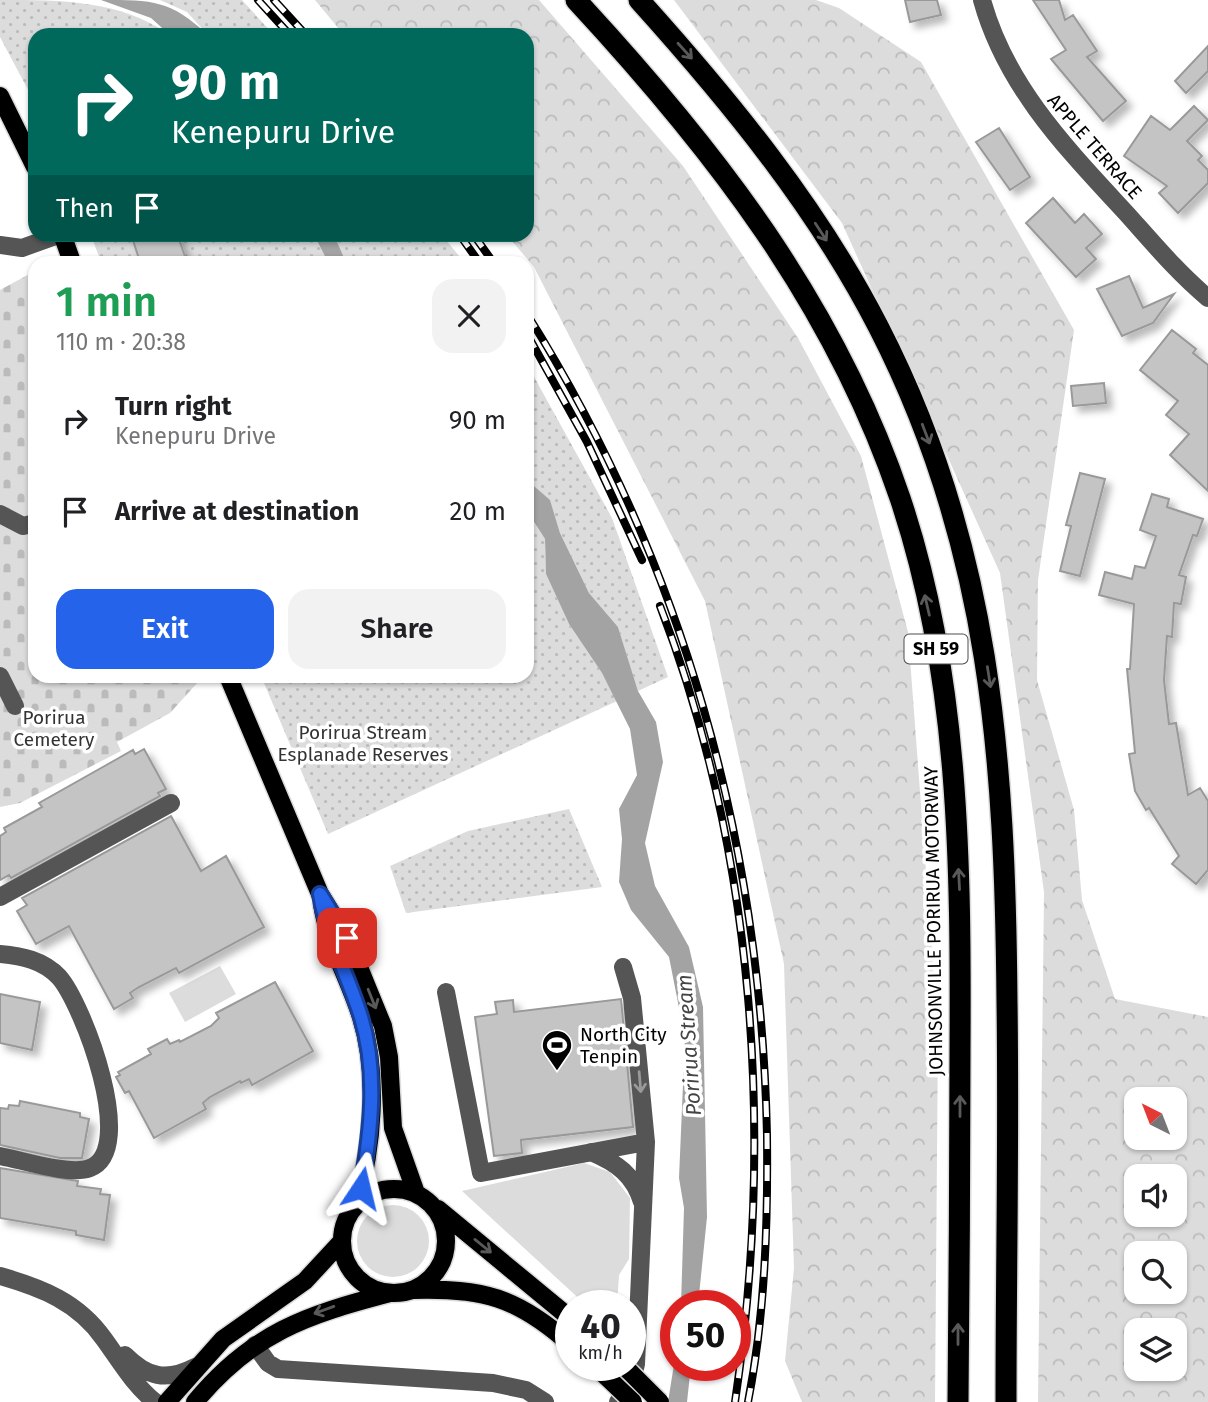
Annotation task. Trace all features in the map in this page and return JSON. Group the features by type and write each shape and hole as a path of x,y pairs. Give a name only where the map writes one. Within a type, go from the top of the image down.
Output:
{"highway":[{"name":"JOHNSONVILLE PORIRUA MOTORWAY","path":"576,0 702,142 749,205 805,293 837,351 883,454 914,548 949,717 955,804 961,981 958,1402"},
{"name":"SH 59","path":"639,0 720,89 787,180 854,283 879,328 919,416 951,506 968,569 992,696 1004,837 1008,1122 1006,1402"}],"main road":[{"path":"0,96 28,153"},
{"path":"231,683 320,894 347,938 383,1026 389,1057 393,1128 423,1198 440,1217 446,1234 445,1252 438,1268 413,1290"},
{"path":"320,894 328,932 362,1019 369,1061 370,1128 356,1205 345,1223 341,1242 346,1262 356,1277 377,1290 390,1293"},
{"path":"356,1205 384,1189 401,1189 423,1198 555,1306"},
{"path":"167,1402 195,1367 234,1329 305,1281 341,1242"},
{"path":"181,1402 200,1380 318,1312 390,1293 413,1290 487,1293 521,1309 555,1333"},
{"path":"195,1402 248,1351"},
{"path":"611,1381 633,1402"},
{"path":"639,1381 660,1402"}],"street":[{"name":"APPLE TERRACE","path":"982,0 989,27 1036,112 1079,163 1208,298"},
{"path":"0,245 22,248 39,242"},
{"path":"0,514 23,526 28,525"},
{"path":"0,676 15,706"},
{"path":"0,897 171,803"},
{"path":"0,954 36,961 58,975 67,987 85,1025 106,1096 111,1132 106,1153 101,1161 88,1170 70,1170 0,1156"},
{"path":"618,1402 632,1381 636,1364 646,1142 632,998 623,967"},
{"path":"446,992 481,1173 646,1142"},
{"path":"591,1152 619,1165 638,1190 644,1209"},
{"path":"0,1276 38,1287 81,1312 103,1337 131,1377 155,1402"},
{"path":"103,1337 147,1374 164,1377 195,1367"},
{"path":"248,1351 282,1370 493,1383 526,1390 545,1402"}],"green space":[{"path":"0,0 90,4 131,15 159,28 28,28 28,90 0,37"},
{"path":"160,0 242,0 268,28 202,28 187,12"},
{"path":"315,0 539,0 683,166 798,338 861,456 908,632 938,1031 935,1402 802,1402 785,1361 794,1268 784,964 705,601 534,267 534,256 525,256 513,242 534,242 534,28 338,28"},
{"path":"674,0 816,0 839,8 921,62 1074,330 1038,580 1037,680 1074,810 1082,900 1115,999 1208,1017 1208,1402 1038,1402 1044,892 1000,573 842,223"},
{"path":"94,242 318,242 325,256 99,256"},
{"path":"337,242 448,242 459,256 343,256"},
{"name":"Porirua Cemetery","path":"28,275 28,683 197,683 170,713 117,742 121,751 20,803 0,807 0,290"},
{"path":"534,377 612,518 668,677 638,691 618,627 589,593 560,533 550,501 534,486"},
{"name":"Porirua Stream Esplanade Reserves","path":"534,522 545,539 546,574 569,624 617,701 328,834 264,683 534,683"},
{"path":"569,809 602,887 406,913 390,866 468,831"},
{"path":"220,966 236,994 185,1022 169,993"},
{"path":"584,1163 610,1172 630,1198 629,1259 619,1275 618,1290 570,1290 462,1191"},
{"path":"386,1205 400,1205 419,1215 429,1234 429,1248 419,1267 400,1277 386,1277 367,1267 357,1248 357,1234 367,1215"}],"water":[{"path":"101,0 160,4 183,15 200,28 162,28 151,18"},
{"path":"318,242 337,242 343,256 325,256"},
{"name":"Porirua Stream","path":"534,486 550,500 560,533 589,593 618,627 638,691 656,722 663,762 645,843 655,886 689,947 703,1007 707,1217 700,1290 681,1290 684,1208 679,1178 685,1038 669,957 631,910 619,882 622,839 619,809 637,775 630,729 602,673 569,624 546,574 545,539 534,522"},
{"path":"671,1381 689,1381 687,1402 668,1402"}],"building":[{"path":"905,0 937,0 941,15 910,22"},
{"path":"1033,0 1059,0 1065,20 1073,15 1097,51 1087,57 1126,101 1103,121 1051,59 1066,50"},
{"path":"1208,46 1208,71 1186,93 1175,81"},
{"path":"1194,106 1208,120 1187,141 1202,156 1198,160 1208,170 1208,183 1178,213 1159,193 1167,186 1124,156 1151,116 1170,130"},
{"path":"999,128 1030,177 1010,190 976,142"},
{"path":"1053,198 1075,223 1084,214 1102,234 1086,248 1096,259 1076,277 1026,223"},
{"path":"134,242 180,242 185,256 138,256"},
{"path":"1129,276 1143,308 1174,294 1153,323 1122,336 1097,289"},
{"path":"1172,330 1196,349 1193,353 1208,365 1208,491 1170,455 1189,434 1166,415 1178,401 1140,370"},
{"path":"1104,383 1106,403 1073,406 1071,386"},
{"path":"1080,473 1105,479 1080,576 1060,571 1071,526 1066,525"},
{"path":"1152,494 1169,499 1167,507 1203,519 1197,536 1193,535 1179,575 1186,577 1181,604 1174,603 1172,637 1167,636 1164,680 1169,724 1176,723 1188,795 1200,788 1208,801 1208,870 1196,884 1172,864 1179,856 1135,791 1129,754 1135,753 1127,669 1130,669 1134,604 1099,595 1105,572 1132,579 1135,566 1145,568 1156,536 1140,530"},
{"path":"144,749 166,789 158,793 160,796 11,878 9,875 0,880 0,836 6,832 4,828 42,807 39,803 133,750 135,754"},
{"path":"171,816 201,871 226,856 264,927 179,973 176,968 139,987 130,993 133,998 114,1009 69,926 36,944 17,911 27,905 22,898"},
{"path":"275,982 313,1051 252,1085 249,1079 241,1083 240,1081 210,1097 203,1103 206,1109 154,1138 129,1091 125,1093 116,1077 120,1075 118,1072 151,1054 148,1049 167,1039 170,1044 179,1040 180,1042 211,1026 219,1018 216,1013"},
{"path":"0,994 40,1002 32,1050 0,1043"},
{"name":"North City Tenpin","path":"621,999 633,1127 521,1140 522,1153 494,1156 475,1017 497,1014 495,1002 513,1000 514,1012"},
{"path":"20,1101 80,1113 80,1117 89,1119 82,1158 60,1158 0,1145 0,1108 19,1106"},
{"path":"0,1168 78,1181 77,1186 101,1189 100,1194 110,1195 104,1240 76,1235 76,1231 0,1218"}],"railway":[{"path":"258,0 284,28"},
{"path":"274,0 300,28"},
{"path":"465,242 475,256"},
{"path":"479,242 489,256"},
{"path":"534,326 582,409 629,506 670,606 703,708 730,812 749,918 761,1026 767,1135 764,1269 748,1402"},
{"path":"534,347 587,442 642,560"},
{"path":"660,606 692,701 718,798 736,898 748,999 754,1100 753,1202 747,1302 735,1402"}],"place":[{"name":"North City Tenpin","path":"557,1072"}],"route":[{"path":"347,938 320,894 328,932 355,999 366,1039 371,1106 368,1149 361,1188"}]}
